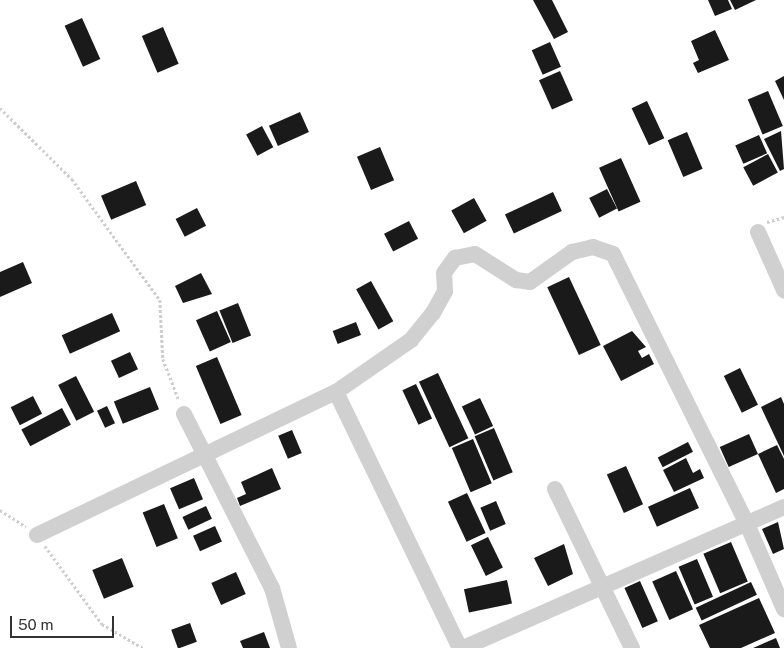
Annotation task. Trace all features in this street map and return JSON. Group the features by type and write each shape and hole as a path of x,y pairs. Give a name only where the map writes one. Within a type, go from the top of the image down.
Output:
{"street":[{"path":"758,232 784,290"},
{"path":"37,535 204,453 336,392 411,340 433,313 445,292 444,273 455,258 475,254 516,280 530,282 572,252 593,247 613,254 748,524 784,609"},
{"path":"336,392 462,648 784,507"},
{"path":"184,414 272,588 289,648"},
{"path":"555,489 606,586 632,648"}],"path":[{"path":"0,108 72,179 160,300 163,359 184,414"},
{"path":"0,510 37,535 102,624 143,648"}],"building":[{"path":"533,0 552,0 568,32 554,39"},
{"path":"708,0 728,0 732,9 715,16"},
{"path":"730,0 756,0 735,10"},
{"path":"82,18 100,59 83,67 65,26"},
{"path":"163,27 179,64 157,73 142,36"},
{"path":"715,30 729,60 698,73 693,63 699,60 691,41"},
{"path":"550,42 561,67 543,75 532,50"},
{"path":"560,71 573,100 552,110 539,80"},
{"path":"784,76 784,100 775,81"},
{"path":"768,91 783,126 763,135 748,100"},
{"path":"647,101 664,138 649,145 632,108"},
{"path":"300,112 309,132 278,146 269,126"},
{"path":"262,126 273,147 257,156 246,134"},
{"path":"781,131 784,169 780,171 764,139"},
{"path":"687,132 703,169 683,177 668,140"},
{"path":"759,135 767,153 743,164 735,146"},
{"path":"380,147 394,180 371,190 357,157"},
{"path":"768,154 778,173 753,186 743,167"},
{"path":"621,158 641,202 619,212 599,168"},
{"path":"136,181 146,205 111,220 101,196"},
{"path":"607,189 617,209 599,218 589,198"},
{"path":"553,192 562,211 514,233 505,214"},
{"path":"474,198 487,221 464,233 451,211"},
{"path":"197,208 206,226 185,237 176,219"},
{"path":"409,221 418,239 393,252 384,234"},
{"path":"23,262 32,283 0,297 0,272"},
{"path":"201,273 212,294 183,303 175,286"},
{"path":"569,277 601,345 579,355 547,287"},
{"path":"371,281 393,321 378,329 356,289"},
{"path":"238,303 251,335 233,343 219,310"},
{"path":"217,311 231,342 210,351 196,320"},
{"path":"112,313 120,331 70,354 62,335"},
{"path":"356,322 361,335 338,344 333,331"},
{"path":"632,331 646,347 638,351 642,358 649,354 654,364 621,381 603,346"},
{"path":"130,352 138,369 119,378 111,361"},
{"path":"217,357 242,415 220,424 196,366"},
{"path":"740,368 758,405 742,413 724,376"},
{"path":"438,373 468,438 449,447 419,382"},
{"path":"76,376 94,412 76,421 58,385"},
{"path":"416,384 432,418 418,425 402,390"},
{"path":"150,387 159,409 123,424 114,402"},
{"path":"33,396 42,414 20,425 11,407"},
{"path":"781,397 784,404 784,456 761,407"},
{"path":"480,398 493,426 475,435 462,406"},
{"path":"107,406 115,423 105,428 97,411"},
{"path":"62,408 71,425 30,446 21,430"},
{"path":"494,428 513,472 493,480 475,436"},
{"path":"292,430 302,453 288,459 278,436"},
{"path":"749,434 758,454 729,467 720,447"},
{"path":"473,439 492,483 471,492 452,448"},
{"path":"688,442 693,452 663,467 658,457"},
{"path":"777,445 784,459 784,489 776,493 758,454"},
{"path":"686,458 693,473 700,469 704,478 674,492 663,470"},
{"path":"626,466 643,504 624,513 607,475"},
{"path":"272,468 281,489 240,506 237,498 246,494 241,482"},
{"path":"194,478 203,499 179,509 170,488"},
{"path":"690,488 699,508 657,527 648,507"},
{"path":"467,493 486,533 467,542 448,502"},
{"path":"496,501 506,524 490,531 480,508"},
{"path":"164,504 178,538 157,547 143,513"},
{"path":"206,506 212,519 188,530 182,517"},
{"path":"778,522 784,549 773,554 762,529"},
{"path":"215,526 222,542 200,551 193,536"},
{"path":"488,537 503,568 486,576 471,545"},
{"path":"731,542 748,582 720,593 703,554"},
{"path":"564,544 573,574 548,586 534,558"},
{"path":"122,558 134,587 104,599 92,570"},
{"path":"697,559 713,597 695,605 679,567"},
{"path":"676,571 693,609 669,620 652,582"},
{"path":"236,572 246,594 221,605 211,583"},
{"path":"507,580 512,603 469,613 464,589"},
{"path":"640,581 658,621 642,628 624,588"},
{"path":"751,582 757,595 702,620 696,608"},
{"path":"759,598 775,633 741,648 710,648 699,625"},
{"path":"190,623 197,642 178,648 171,630"},
{"path":"264,632 270,648 243,648 240,641"},
{"path":"776,638 780,648 753,648"}]}
